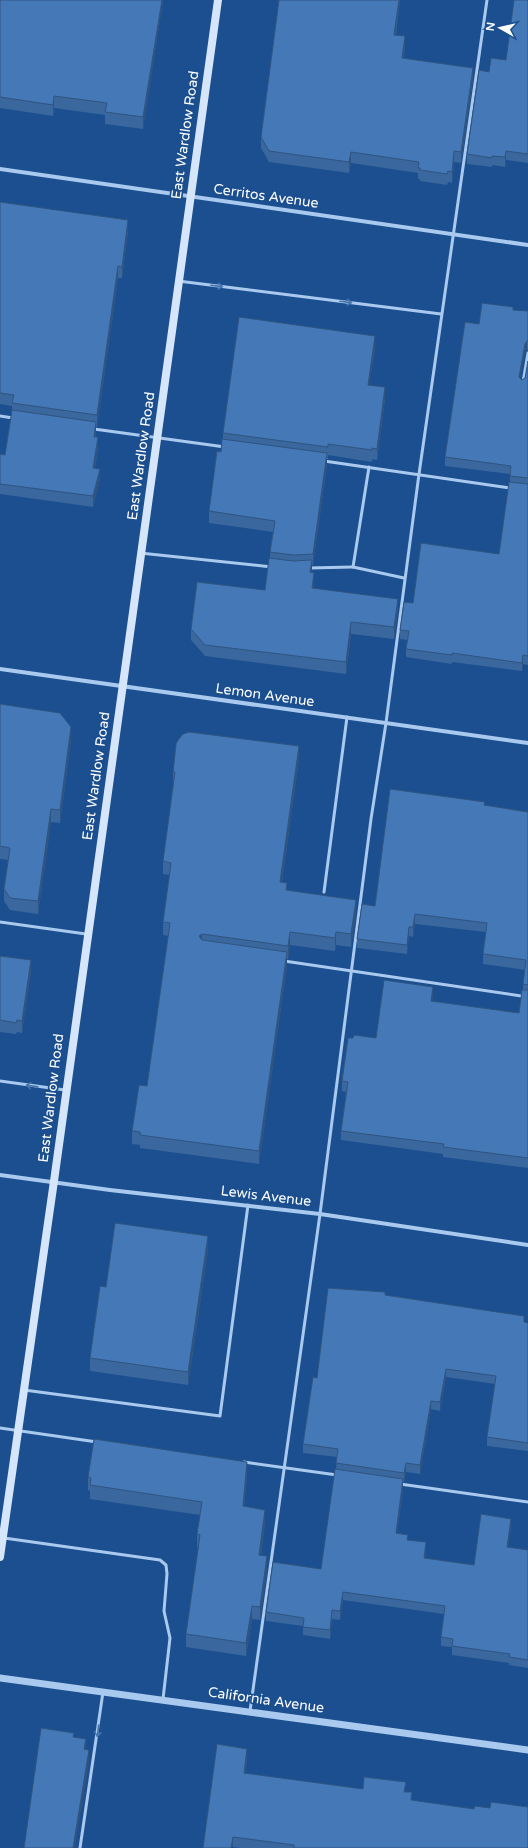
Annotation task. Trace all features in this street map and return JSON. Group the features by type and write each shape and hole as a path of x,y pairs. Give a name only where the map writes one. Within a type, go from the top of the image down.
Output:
{"main road":[{"name":"East Wardlow Road","path":"0,1557 54,1182 86,934 122,687 189,196 218,0"}],"street":[{"name":"Cerritos Avenue","path":"0,169 528,245"},
{"name":"Lemon Avenue","path":"0,669 528,743"},
{"name":"Lewis Avenue","path":"0,1175 110,1190 248,1204 528,1245"},
{"name":"California Avenue","path":"0,1678 528,1750"}],"lane":[{"path":"250,1711 320,1214 371,819 386,722 418,474 487,0"},
{"path":"178,281 441,314"},
{"path":"522,386 528,353"},
{"path":"0,416 16,418"},
{"path":"86,428 227,448"},
{"path":"322,460 512,488"},
{"path":"353,567 369,467"},
{"path":"140,553 278,567"},
{"path":"301,569 353,567 404,578"},
{"path":"324,892 347,717"},
{"path":"0,922 86,934"},
{"path":"281,961 528,997"},
{"path":"0,1082 65,1090"},
{"path":"23,1390 220,1416 248,1204"},
{"path":"0,1428 104,1443"},
{"path":"237,1461 339,1475"},
{"path":"394,1483 528,1502"},
{"path":"2,1538 160,1560 166,1565 167,1574 164,1611 170,1638 163,1700"},
{"path":"80,1848 103,1692"}],"building":[{"path":"0,0 162,0 143,117 105,112 107,103 54,96 53,105 0,97"},
{"path":"279,0 399,0 394,35 405,36 402,58 473,68 461,152 454,151 452,172 448,171 447,174 420,170 420,168 418,168 419,162 351,152 349,162 269,151 261,137"},
{"path":"514,0 528,0 528,154 506,151 505,157 492,156 492,158 467,154 479,70 489,72 491,58 506,60"},
{"path":"0,202 128,220 122,267 118,266 97,415 12,403 14,395 0,393"},
{"path":"482,303 513,307 513,310 528,311 528,341 525,344 519,377 522,380 525,378 528,361 528,478 510,476 511,466 445,457 465,322 479,324"},
{"path":"239,317 375,336 368,385 385,387 377,449 372,448 372,450 328,444 328,447 223,433"},
{"path":"12,410 96,422 94,437 98,437 93,468 100,469 93,496 0,484 0,454 5,455"},
{"path":"222,439 327,453 313,554 293,555 270,552 275,521 209,511 217,451 221,452"},
{"path":"509,482 528,484 528,656 523,655 522,663 452,653 452,655 406,649 409,631 400,630 404,602 413,603 421,543 499,554"},
{"path":"269,558 293,561 312,560 310,572 314,573 312,588 398,599 394,627 351,622 346,662 205,645 191,629 197,582 265,590"},
{"path":"0,704 60,713 71,727 60,810 51,809 38,901 10,898 4,889 10,848 0,846"},
{"path":"189,732 299,746 280,882 287,883 286,890 356,900 351,934 336,932 335,938 290,932 288,946 202,934 199,936 202,940 287,952 259,1151 140,1135 140,1132 132,1131 139,1085 147,1086 170,923 163,922 171,863 163,861 175,772 173,772 176,744 183,734"},
{"path":"390,789 485,802 484,805 528,812 528,985 523,984 526,960 483,954 487,923 415,914 413,927 409,927 407,945 357,939 362,904 375,906"},
{"path":"0,956 31,960 22,1021 17,1020 16,1023 0,1020"},
{"path":"384,980 433,987 431,1001 519,1013 522,990 528,990 528,1158 443,1147 444,1144 341,1131 348,1082 342,1081 348,1038 353,1038 354,1035 376,1038"},
{"path":"115,1223 208,1236 188,1372 90,1358 100,1286 106,1287"},
{"path":"328,1288 385,1292 385,1295 524,1316 524,1322 528,1323 528,1443 487,1437 496,1376 446,1369 440,1402 431,1401 420,1465 406,1463 404,1473 336,1463 338,1449 303,1444 313,1377 317,1378"},
{"path":"94,1439 247,1462 243,1506 265,1510 259,1555 267,1556 260,1607 252,1606 246,1643 186,1634 200,1535 197,1534 202,1502 90,1485 91,1478 88,1477"},
{"path":"335,1469 403,1479 396,1533 408,1535 407,1540 426,1542 424,1558 474,1565 481,1514 511,1519 507,1547 528,1550 528,1660 509,1657 510,1654 452,1646 453,1639 441,1637 445,1606 343,1592 340,1611 332,1610 330,1630 303,1627 304,1618 266,1612 273,1562 321,1569"},
{"path":"41,1728 74,1733 73,1737 86,1739 84,1749 89,1750 73,1848 24,1848"},
{"path":"217,1744 247,1749 244,1773 363,1789 364,1777 406,1782 404,1792 412,1792 411,1800 474,1809 475,1806 490,1808 491,1802 528,1807 528,1848 294,1848 294,1845 233,1837 231,1848 203,1848"}]}
